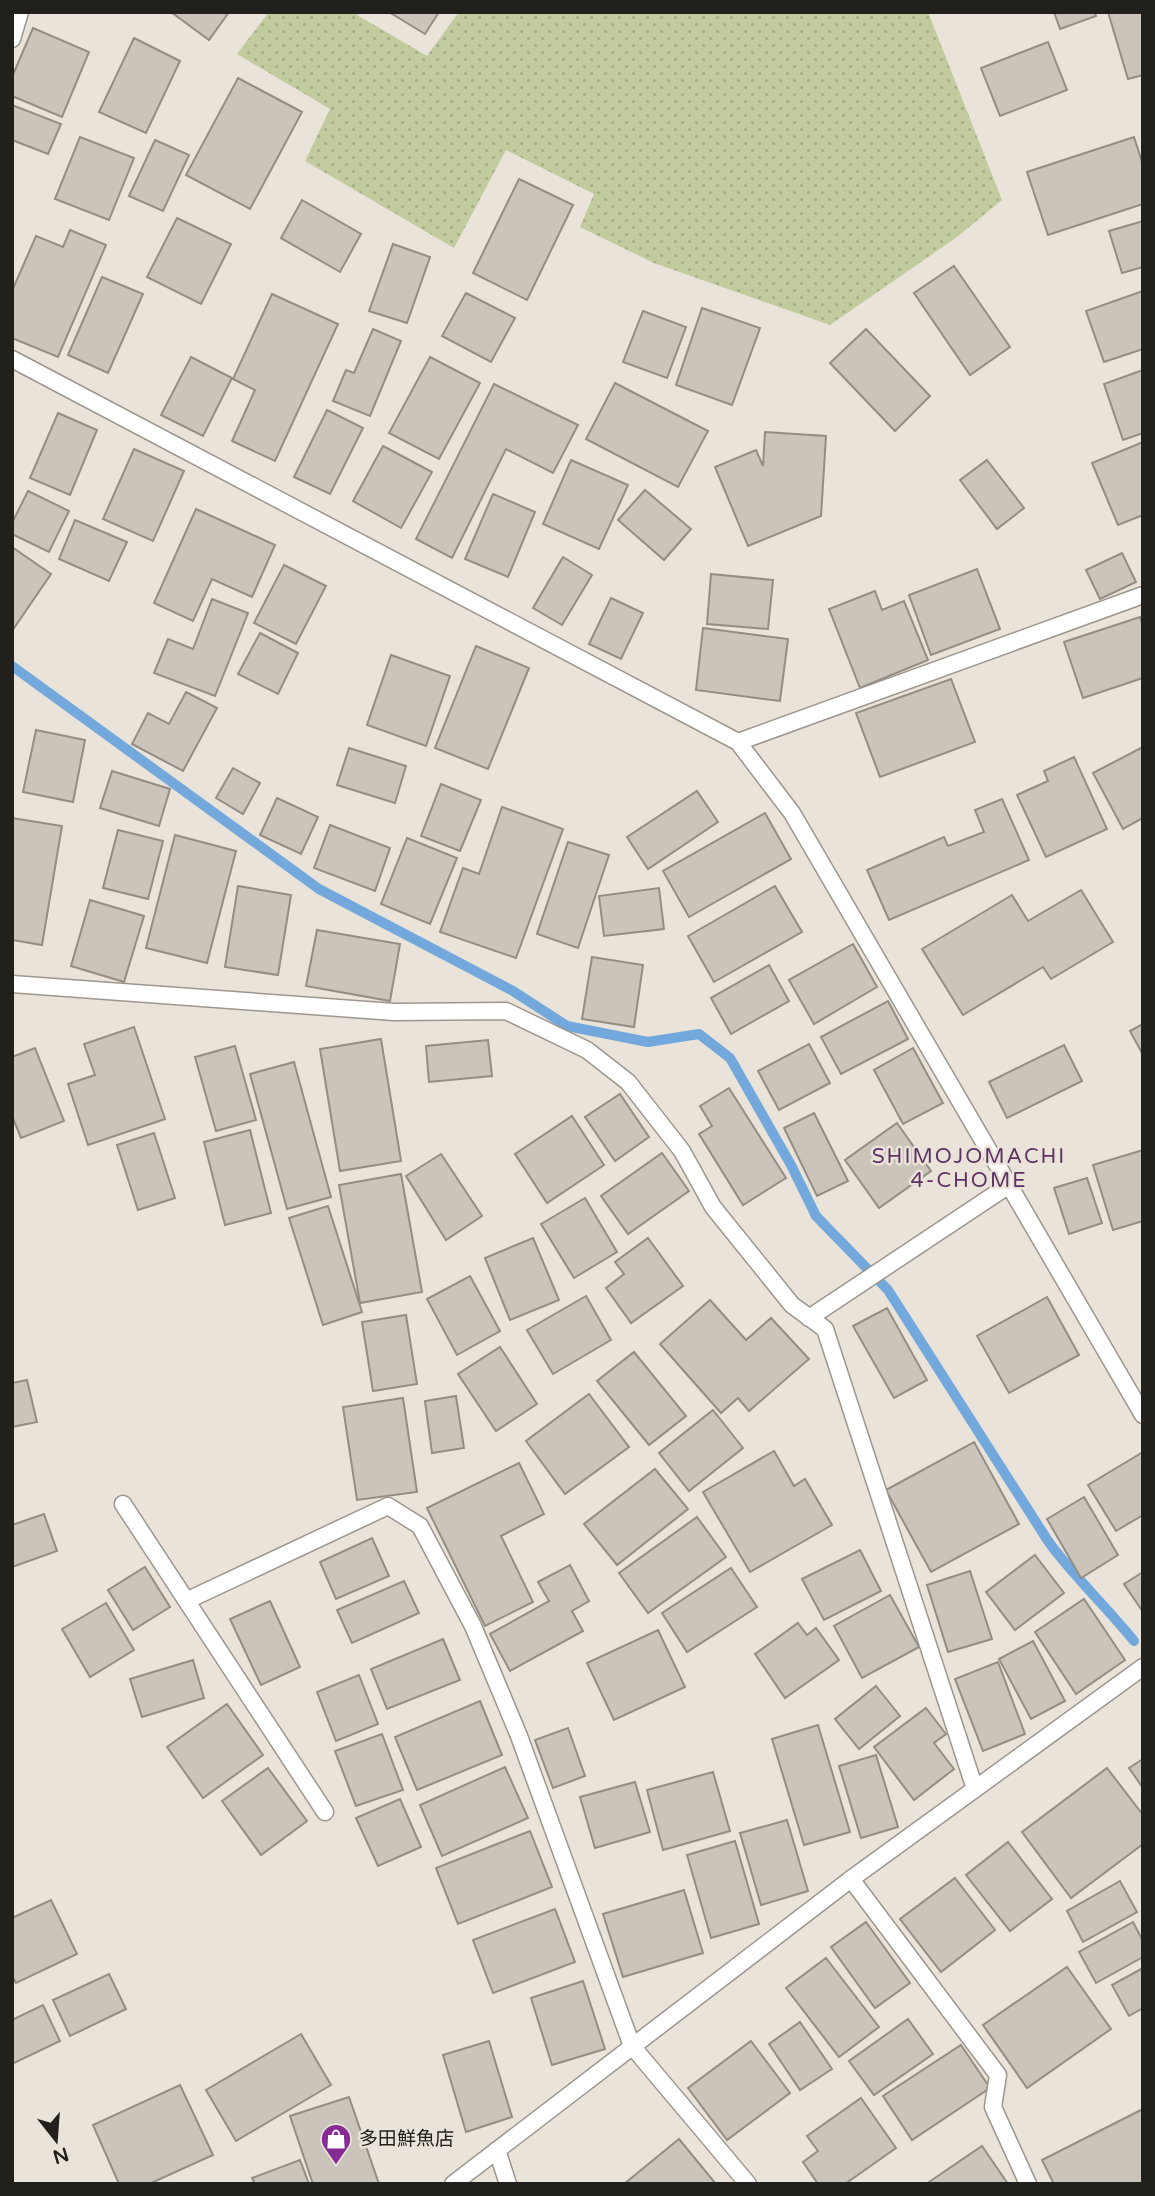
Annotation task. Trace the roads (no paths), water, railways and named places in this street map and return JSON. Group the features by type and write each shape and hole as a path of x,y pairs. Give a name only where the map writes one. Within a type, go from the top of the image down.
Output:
{"lane":[{"path":"12,39 20,12"},
{"path":"12,359 738,742 792,813 1143,1415"},
{"path":"738,742 1143,595"},
{"path":"12,984 394,1013 506,1011 587,1050 628,1082 682,1151 713,1207 792,1306 825,1329 975,1789"},
{"path":"809,1318 1009,1185"},
{"path":"122,1504 188,1600 325,1811"},
{"path":"188,1600 388,1506 420,1526 473,1626 519,1736 632,2046 748,2184"},
{"path":"453,2184 852,1879 1143,1667"},
{"path":"852,1879 998,2075 993,2108 1028,2184"},
{"path":"497,2150 508,2184"}],"waterway":[{"path":"12,666 319,889 513,991 567,1026 648,1042 699,1034 730,1058 791,1165 816,1216 888,1290 1048,1541 1134,1641"}],"place":[{"name":"多田鮮魚店","path":"336,2166"}],"district":[{"name":"SHIMOJOMACHI 4-CHOME","path":"969,1168"}]}
